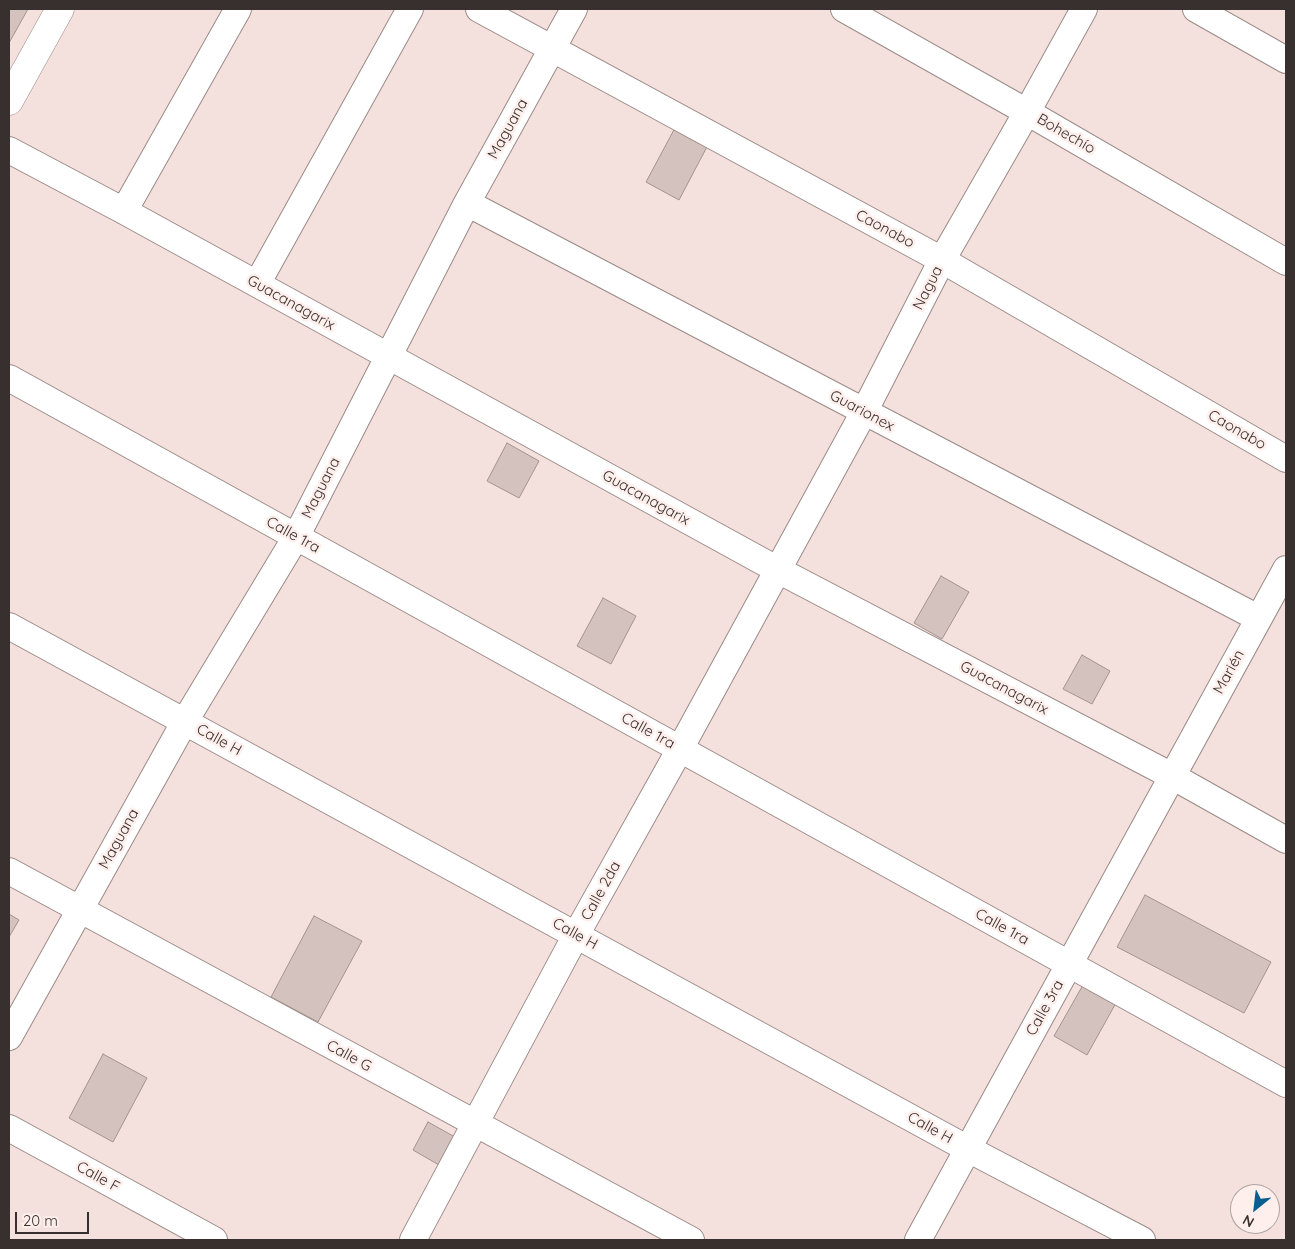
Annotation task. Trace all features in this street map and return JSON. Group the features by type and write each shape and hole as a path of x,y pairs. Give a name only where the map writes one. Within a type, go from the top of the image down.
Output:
{"street":[{"path":"9,101 60,9"},
{"path":"124,211 238,9"},
{"path":"257,284 410,9"},
{"name":"Caonabo","path":"479,9 942,260 1286,459"},
{"name":"Maguana","path":"9,1037 185,721 296,537 467,203 574,9"},
{"name":"Bohechío","path":"844,9 1027,112 1286,262"},
{"name":"Nagua","path":"778,570 864,412 942,260 1084,9"},
{"path":"1196,9 1286,60"},
{"name":"Guacanagarix","path":"9,150 124,211 778,570 1172,776 1286,840"},
{"name":"Guarionex","path":"467,203 1258,618"},
{"name":"Calle 1ra","path":"9,378 1286,1084"},
{"name":"Marién","path":"1172,776 1286,569"},
{"name":"Calle 2da","path":"413,1240 576,935 778,570"},
{"name":"Calle H","path":"9,626 968,1149 1142,1240"},
{"name":"Calle 3ra","path":"918,1240 1172,776"},
{"name":"Calle G","path":"9,871 690,1240"},
{"name":"Calle F","path":"9,1128 214,1240"}],"building":[{"path":"9,9 28,9 9,43"},
{"path":"676,126 709,143 679,200 646,182"},
{"path":"507,443 539,461 519,498 487,481"},
{"path":"941,576 969,592 942,639 914,623"},
{"path":"603,598 636,616 611,664 577,646"},
{"path":"1082,655 1110,671 1092,704 1063,689"},
{"path":"1145,895 1271,962 1244,1013 1117,947"},
{"path":"9,914 19,920 9,937"},
{"path":"314,916 362,941 318,1022 271,997"},
{"path":"1083,985 1116,1003 1087,1055 1054,1036"},
{"path":"103,1054 147,1078 113,1142 69,1118"},
{"path":"428,1122 455,1137 439,1165 413,1150"}]}
